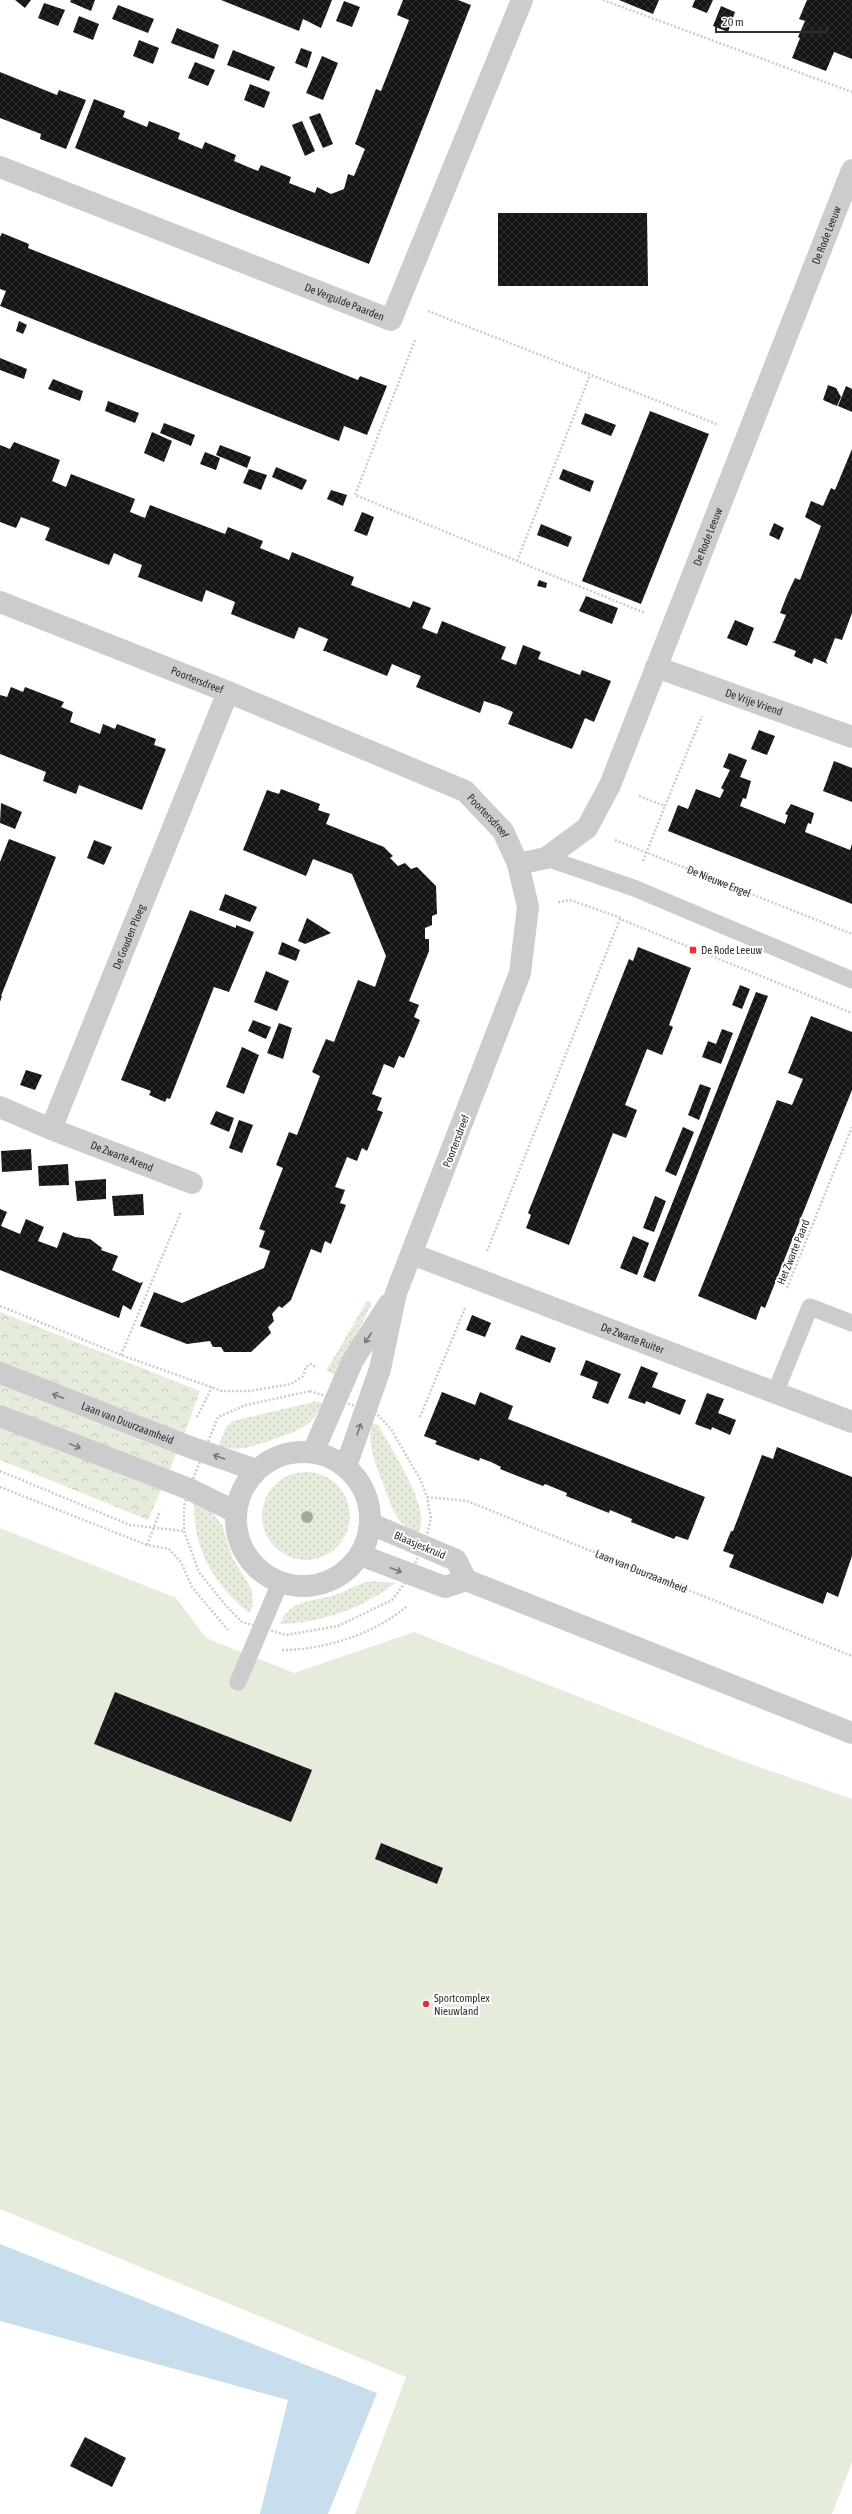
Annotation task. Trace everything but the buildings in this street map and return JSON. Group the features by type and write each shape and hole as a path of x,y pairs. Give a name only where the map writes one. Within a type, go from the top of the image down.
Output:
{"street":[{"name":"De Vergulde Paarden","path":"0,167 391,320 522,0"},
{"name":"De Rode Leeuw","path":"518,864 546,858 587,828 610,785 852,170"},
{"name":"Poortersdreef","path":"0,602 228,692 465,791 503,831 518,864 528,907 520,973 396,1293 353,1360 313,1452"},
{"name":"De Vrije Vriend","path":"656,667 713,688 851,734"},
{"name":"De Gouden Ploeg","path":"51,1129 228,692"},
{"path":"0,1107 51,1129"},
{"name":"De Zwarte Arend","path":"51,1129 192,1183"},
{"name":"De Zwarte Ruiter","path":"412,1254 852,1422"},
{"name":"Poortersdreef","path":"346,1466 380,1369 396,1293"},
{"name":"Laan van Duurzaamheid","path":"0,1373 204,1452 256,1470"},
{"path":"0,1416 189,1489 236,1512"},
{"path":"298,1451 313,1452 346,1466 357,1478 365,1492 370,1508 371,1524 360,1555 349,1569 334,1580 316,1586 298,1587 280,1583 261,1572 245,1555 237,1534 236,1512 242,1489 256,1470 282,1454 298,1451"},
{"name":"Blaasjeskruid","path":"371,1524 456,1560 466,1580"},
{"path":"360,1555 445,1587 466,1580 852,1733"}],"lane":[{"path":"546,858 634,888 852,980"},
{"path":"775,1393 810,1307 852,1323"},
{"path":"238,1682 280,1583"}],"path":[{"path":"603,0 852,92"},
{"path":"399,300 747,436"},
{"path":"416,338 355,495 673,624"},
{"path":"517,561 590,375"},
{"path":"420,1417 620,919 634,888 646,852 713,688"},
{"path":"610,785 665,806"},
{"name":"De Nieuwe Engel","path":"587,828 852,934"},
{"path":"528,907 570,900 852,1013"},
{"name":"Het Zwarte Paard","path":"784,1295 852,1127"},
{"path":"121,1355 192,1183"},
{"path":"0,1306 121,1355 222,1391 250,1391 291,1384 303,1376 306,1367 311,1364 320,1370"},
{"path":"195,1424 212,1387"},
{"path":"310,1391 336,1398 365,1410 376,1413 391,1429 406,1451 427,1497 431,1518 423,1545 411,1575 392,1600 338,1626 286,1635 242,1622 226,1606 199,1572 184,1531 184,1507 189,1489 218,1417 231,1410 310,1391"},
{"path":"0,1471 130,1525 154,1529 184,1531"},
{"path":"0,1487 147,1545 169,1549 181,1562 192,1587 225,1628 252,1646 266,1649 286,1650 332,1644 359,1634 397,1615 409,1604"},
{"name":"Laan van Duurzaamheid","path":"427,1497 467,1501 852,1656"},
{"path":"147,1545 163,1504"}],"green space":[{"path":"367,1301 370,1301 371,1305 337,1375 326,1371"},
{"path":"0,1312 200,1391 184,1435 0,1362"},
{"path":"0,1385 176,1454 169,1472 0,1404"},
{"path":"317,1401 323,1403 318,1412 308,1424 296,1431 252,1447 232,1449 218,1446 227,1426 233,1421"},
{"path":"372,1423 379,1426 400,1463 415,1495 420,1510 421,1523 418,1532 410,1529 399,1519 391,1505 377,1468 371,1446 370,1439"},
{"path":"0,1426 161,1490 148,1520 0,1460"},
{"path":"306,1472 323,1475 337,1485 347,1499 350,1516 347,1533 337,1547 323,1557 306,1560 289,1557 275,1547 265,1533 262,1516 265,1499 275,1485 289,1475"},
{"path":"194,1503 212,1512 222,1525 232,1557 252,1590 253,1605 249,1613 226,1590 208,1565 197,1536"},
{"name":"Sportcomplex Nieuwland","path":"0,1528 176,1598 206,1638 294,1673 414,1632 742,1761 852,1799 852,2462 832,2514 355,2514 406,2377 0,2209"},
{"path":"370,1581 396,1583 370,1600 356,1607 311,1621 280,1624 290,1609 297,1605 338,1594"}],"water":[{"path":"0,2244 377,2393 328,2514 260,2514 288,2400 0,2321"}],"place":[{"name":"De Rode Leeuw","path":"693,950"},
{"name":"Sportcomplex Nieuwland","path":"426,2004"}]}
